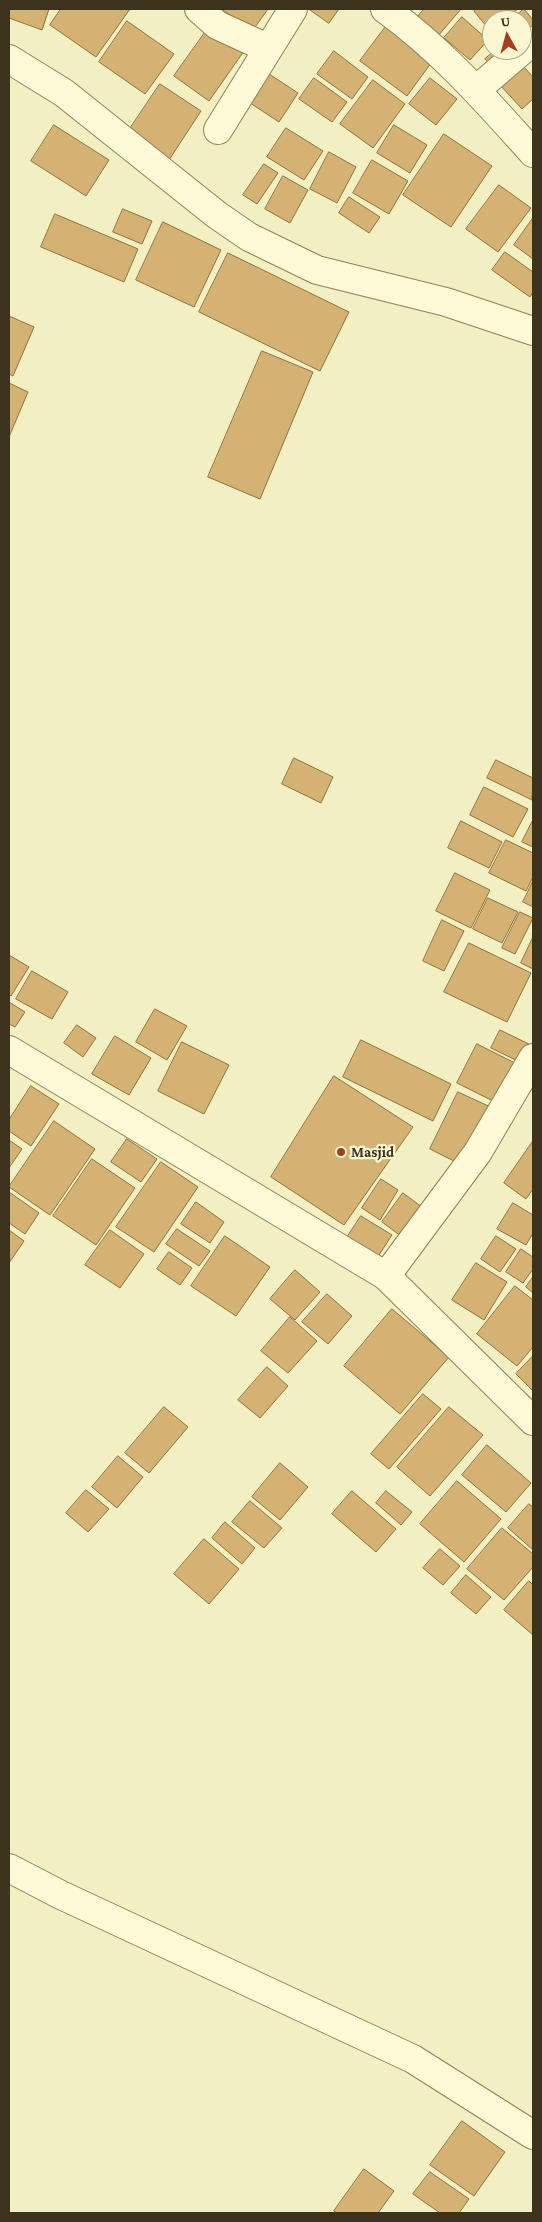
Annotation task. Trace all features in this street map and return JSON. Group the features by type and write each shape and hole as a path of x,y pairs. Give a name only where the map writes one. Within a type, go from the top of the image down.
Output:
{"street":[{"path":"199,9 217,25 267,48"},
{"path":"218,130 267,48 293,9"},
{"path":"385,9 410,26 476,90 533,153"},
{"path":"476,90 533,41"},
{"path":"9,59 64,93 217,215 249,237 317,270 446,302 533,332"},
{"path":"9,1050 386,1276 533,1421"},
{"path":"386,1276 478,1152 533,1058"},
{"path":"9,1868 60,1895 239,1976 413,2059 533,2135"}],"building":[{"path":"9,9 49,9 42,30 9,18"},
{"path":"61,9 130,9 96,57 50,25"},
{"path":"222,9 268,9 253,30"},
{"path":"309,9 339,9 329,23"},
{"path":"424,9 461,9 438,36 417,18"},
{"path":"477,9 518,9 482,10 482,21 474,11"},
{"path":"462,17 482,35 482,47 470,60 444,38"},
{"path":"532,19 533,20 532,39"},
{"path":"127,21 174,54 145,94 99,62"},
{"path":"387,25 434,59 407,96 360,61"},
{"path":"209,27 244,51 209,101 174,76"},
{"path":"334,51 368,77 352,99 317,74"},
{"path":"486,60 503,60 493,68"},
{"path":"523,66 533,77 533,99 522,109 500,85"},
{"path":"263,70 298,93 279,122 244,99"},
{"path":"314,78 347,102 332,122 299,99"},
{"path":"430,78 457,99 436,125 409,104"},
{"path":"373,80 405,104 373,148 340,124"},
{"path":"160,84 201,111 169,160 127,133"},
{"path":"54,125 109,160 86,196 31,161"},
{"path":"394,125 427,145 410,173 377,153"},
{"path":"286,128 323,151 304,180 267,157"},
{"path":"444,134 492,166 451,227 403,195"},
{"path":"329,152 356,167 337,203 310,189"},
{"path":"372,160 408,181 389,214 353,193"},
{"path":"264,164 278,173 257,204 243,195"},
{"path":"283,176 308,190 290,223 265,209"},
{"path":"499,185 531,208 498,252 466,229"},
{"path":"349,197 380,217 369,233 339,213"},
{"path":"123,209 152,221 142,244 113,232"},
{"path":"55,214 138,249 124,282 41,247"},
{"path":"533,218 533,259 514,245"},
{"path":"163,222 221,250 194,307 136,280"},
{"path":"505,252 533,272 533,292 530,297 492,270"},
{"path":"228,253 349,312 320,371 199,312"},
{"path":"9,316 34,327 13,376 9,374"},
{"path":"262,351 313,372 260,499 208,477"},
{"path":"9,383 28,392 9,437"},
{"path":"294,758 333,777 321,803 282,784"},
{"path":"496,760 533,778 532,800 487,778"},
{"path":"484,787 528,809 513,837 470,815"},
{"path":"533,820 533,847 522,842"},
{"path":"461,821 502,842 489,868 448,848"},
{"path":"506,840 533,853 533,877 526,891 489,873"},
{"path":"455,873 490,890 471,928 436,911"},
{"path":"533,881 533,907 523,902"},
{"path":"488,898 518,912 502,943 473,929"},
{"path":"520,912 533,918 515,954 502,948"},
{"path":"442,920 464,931 444,971 423,961"},
{"path":"533,937 533,969 521,963"},
{"path":"469,943 531,973 507,1022 444,992"},
{"path":"9,955 29,967 11,996 9,994"},
{"path":"32,971 68,992 52,1019 16,999"},
{"path":"9,1002 25,1012 15,1027 9,1024"},
{"path":"155,1009 187,1026 167,1060 136,1042"},
{"path":"77,1025 96,1038 83,1057 64,1043"},
{"path":"500,1030 533,1046 524,1064 491,1048"},
{"path":"115,1036 151,1058 129,1095 92,1074"},
{"path":"361,1040 451,1084 433,1121 343,1077"},
{"path":"182,1042 229,1065 204,1114 158,1091"},
{"path":"477,1044 515,1063 495,1102 457,1083"},
{"name":"Masjid","path":"334,1076 413,1127 344,1225 271,1177"},
{"path":"31,1086 59,1104 31,1146 9,1131 9,1120"},
{"path":"458,1092 495,1109 466,1167 430,1149"},
{"path":"54,1121 95,1149 50,1215 9,1187"},
{"path":"127,1139 157,1159 141,1182 111,1162"},
{"path":"9,1140 22,1149 9,1168"},
{"path":"533,1141 533,1189 526,1199 504,1183"},
{"path":"92,1159 135,1188 96,1245 53,1216"},
{"path":"161,1162 198,1187 154,1252 116,1227"},
{"path":"381,1179 398,1190 380,1220 362,1208"},
{"path":"9,1192 39,1213 25,1234 9,1223"},
{"path":"403,1193 426,1210 405,1239 382,1222"},
{"path":"196,1202 224,1222 210,1243 181,1224"},
{"path":"513,1203 533,1215 533,1233 526,1245 497,1229"},
{"path":"361,1216 392,1235 377,1258 346,1239"},
{"path":"177,1229 210,1251 199,1266 166,1244"},
{"path":"9,1230 24,1241 9,1263"},
{"path":"110,1230 144,1254 120,1288 85,1265"},
{"path":"225,1236 270,1267 236,1316 191,1286"},
{"path":"496,1236 516,1249 500,1272 481,1259"},
{"path":"521,1249 533,1257 533,1269 523,1283 506,1272"},
{"path":"169,1252 192,1268 180,1285 157,1269"},
{"path":"476,1263 507,1282 484,1320 452,1300"},
{"path":"295,1270 320,1292 295,1320 270,1299"},
{"path":"533,1277 533,1293 526,1287"},
{"path":"515,1286 533,1300 533,1347 517,1366 477,1334"},
{"path":"327,1294 352,1316 328,1344 302,1322"},
{"path":"392,1309 449,1357 400,1414 344,1366"},
{"path":"290,1317 317,1341 288,1373 261,1351"},
{"path":"533,1356 533,1391 516,1374"},
{"path":"267,1367 288,1386 260,1418 238,1400"},
{"path":"423,1394 441,1409 389,1469 371,1454"},
{"path":"164,1407 188,1427 149,1473 125,1453"},
{"path":"449,1407 483,1435 430,1496 397,1467"},
{"path":"487,1445 531,1483 506,1512 462,1475"},
{"path":"118,1456 143,1477 117,1508 92,1487"},
{"path":"280,1463 308,1487 280,1520 252,1497"},
{"path":"457,1481 501,1519 464,1562 420,1524"},
{"path":"86,1490 109,1509 88,1532 66,1513"},
{"path":"352,1491 396,1529 376,1552 332,1514"},
{"path":"386,1491 412,1512 401,1525 376,1503"},
{"path":"250,1501 282,1528 264,1548 232,1522"},
{"path":"529,1504 533,1507 533,1550 508,1528"},
{"path":"225,1522 255,1548 242,1564 212,1538"},
{"path":"502,1528 533,1554 533,1567 504,1600 467,1569"},
{"path":"204,1539 239,1569 209,1604 174,1574"},
{"path":"440,1549 460,1566 443,1585 423,1568"},
{"path":"466,1575 491,1597 476,1614 451,1593"},
{"path":"529,1581 533,1585 533,1635 504,1610"},
{"path":"462,2121 505,2152 474,2196 430,2165"},
{"path":"364,2169 394,2191 378,2213 337,2213 334,2211"},
{"path":"430,2172 469,2199 459,2213 440,2213 413,2194"}],"place":[{"name":"Masjid","path":"341,1152"}]}
